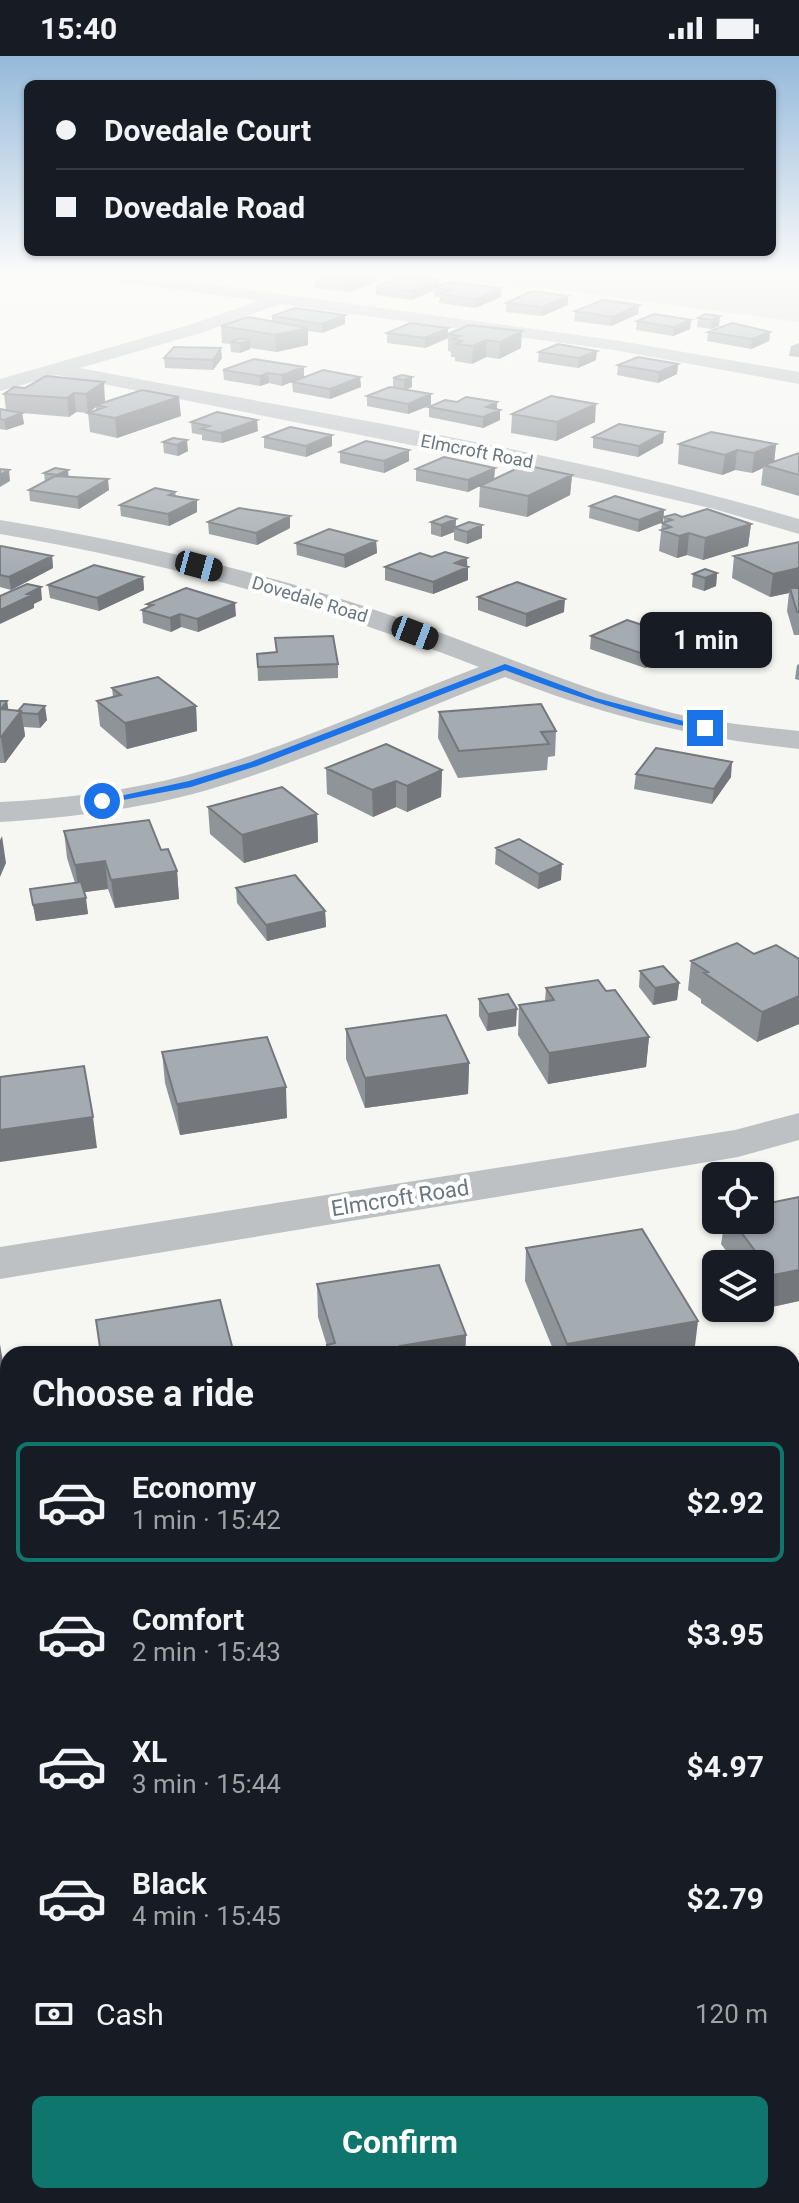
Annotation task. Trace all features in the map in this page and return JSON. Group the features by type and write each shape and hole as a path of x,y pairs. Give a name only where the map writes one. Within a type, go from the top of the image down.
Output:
{"street":[{"path":"0,385 35,375"},
{"name":"Elmcroft Road","path":"89,375 608,477 721,504 799,527"},
{"name":"Dovedale Road","path":"0,527 104,545 296,592 592,699 656,718 730,733 799,740"},
{"path":"0,812 55,809 191,784 254,764 505,667"},
{"name":"Elmcroft Road","path":"0,1263 738,1143 799,1126"}],"building":[{"path":"310,375 360,377 330,389 292,382"},
{"path":"401,375 412,377 404,380 393,378"},
{"path":"46,376 104,382 86,394 74,393 67,398 4,394 14,387 25,388"},
{"path":"390,387 431,394 408,404 367,396"},
{"path":"142,390 179,397 115,418 88,413 105,407 96,405"},
{"path":"551,396 596,404 557,422 512,414"},
{"path":"466,397 497,402 486,407 500,410 483,417 429,407 445,400 457,402"},
{"path":"0,409 22,413 4,420 0,419"},
{"path":"217,412 257,420 221,433 201,429 209,426 191,422"},
{"path":"619,424 664,432 639,446 593,437"},
{"path":"290,427 332,435 306,446 264,437"},
{"path":"711,432 776,444 754,453 737,450 725,455 679,444"},
{"path":"173,438 187,440 177,445 163,442"},
{"path":"366,441 409,450 384,461 340,452"},
{"path":"799,453 799,475 764,465"},
{"path":"444,457 495,468 468,480 416,469"},
{"path":"524,465 572,475 528,496 480,486"},
{"path":"55,468 68,470 57,475 44,473"},
{"path":"55,476 108,479 77,497 29,490"},
{"path":"155,488 175,492 169,495 197,500 168,514 120,505"},
{"path":"615,496 664,510 639,520 590,506"},
{"path":"239,508 290,516 256,533 208,522"},
{"path":"707,509 751,524 705,538 689,533 679,536 661,530 671,527 662,523 672,520 664,517 675,514 682,517"},
{"path":"446,516 456,519 441,525 431,522"},
{"path":"469,522 482,525 467,532 454,528"},
{"path":"329,529 376,541 344,555 296,543"},
{"path":"799,542 799,568 773,574 734,556"},
{"path":"0,546 52,556 9,577 0,575"},
{"path":"445,552 467,558 455,563 468,567 433,582 385,567 420,553 432,557"},
{"path":"94,565 143,577 97,598 48,585"},
{"path":"705,569 717,573 705,578 693,574"},
{"path":"517,582 565,599 526,614 478,597"},
{"path":"27,584 41,587 27,594 32,595 0,610 0,596"},
{"path":"186,588 235,603 197,619 180,614 170,618 142,610 153,605 147,604"},
{"path":"790,588 799,588 799,612 797,612"},
{"path":"627,620 683,638 646,655 591,636"},
{"path":"333,636 338,664 258,667 257,654 277,652 275,638"},
{"path":"158,677 196,706 125,723 97,701 121,695 112,688"},
{"path":"0,701 7,701 1,709 21,711 1,737 0,737"},
{"path":"24,704 45,706 38,714 18,711"},
{"path":"541,704 556,731 541,732 549,744 459,751 439,712"},
{"path":"386,744 442,770 407,786 396,781 372,790 326,768"},
{"path":"656,748 732,762 714,789 636,774"},
{"path":"282,787 317,814 242,835 208,807"},
{"path":"149,820 161,850 168,849 177,871 111,880 105,861 75,865 64,831"},
{"path":"519,839 562,864 539,874 496,848"},
{"path":"295,875 325,911 266,925 236,888"},
{"path":"81,882 86,898 33,905 30,889"},
{"path":"737,943 754,954 776,945 799,959 799,996 762,1012 691,961"},
{"path":"663,966 679,983 655,988 640,971"},
{"path":"598,980 606,991 615,990 649,1037 549,1053 519,1005 554,1000 546,988"},
{"path":"508,994 517,1009 488,1014 479,999"},
{"path":"446,1015 469,1063 365,1078 346,1029"},
{"path":"267,1037 286,1087 177,1104 162,1052"},
{"path":"84,1066 93,1117 0,1130 0,1077"},
{"path":"799,1197 799,1270 774,1275 774,1250 754,1250 742,1234 774,1234 774,1202"},
{"path":"642,1229 698,1321 567,1344 526,1248"},
{"path":"439,1265 466,1335 400,1346 327,1346 335,1343 317,1284"},
{"path":"220,1300 232,1346 100,1346 96,1320"}],"route":[{"path":"102,801 191,784 254,764 505,667 592,699 656,718 705,728"}]}
